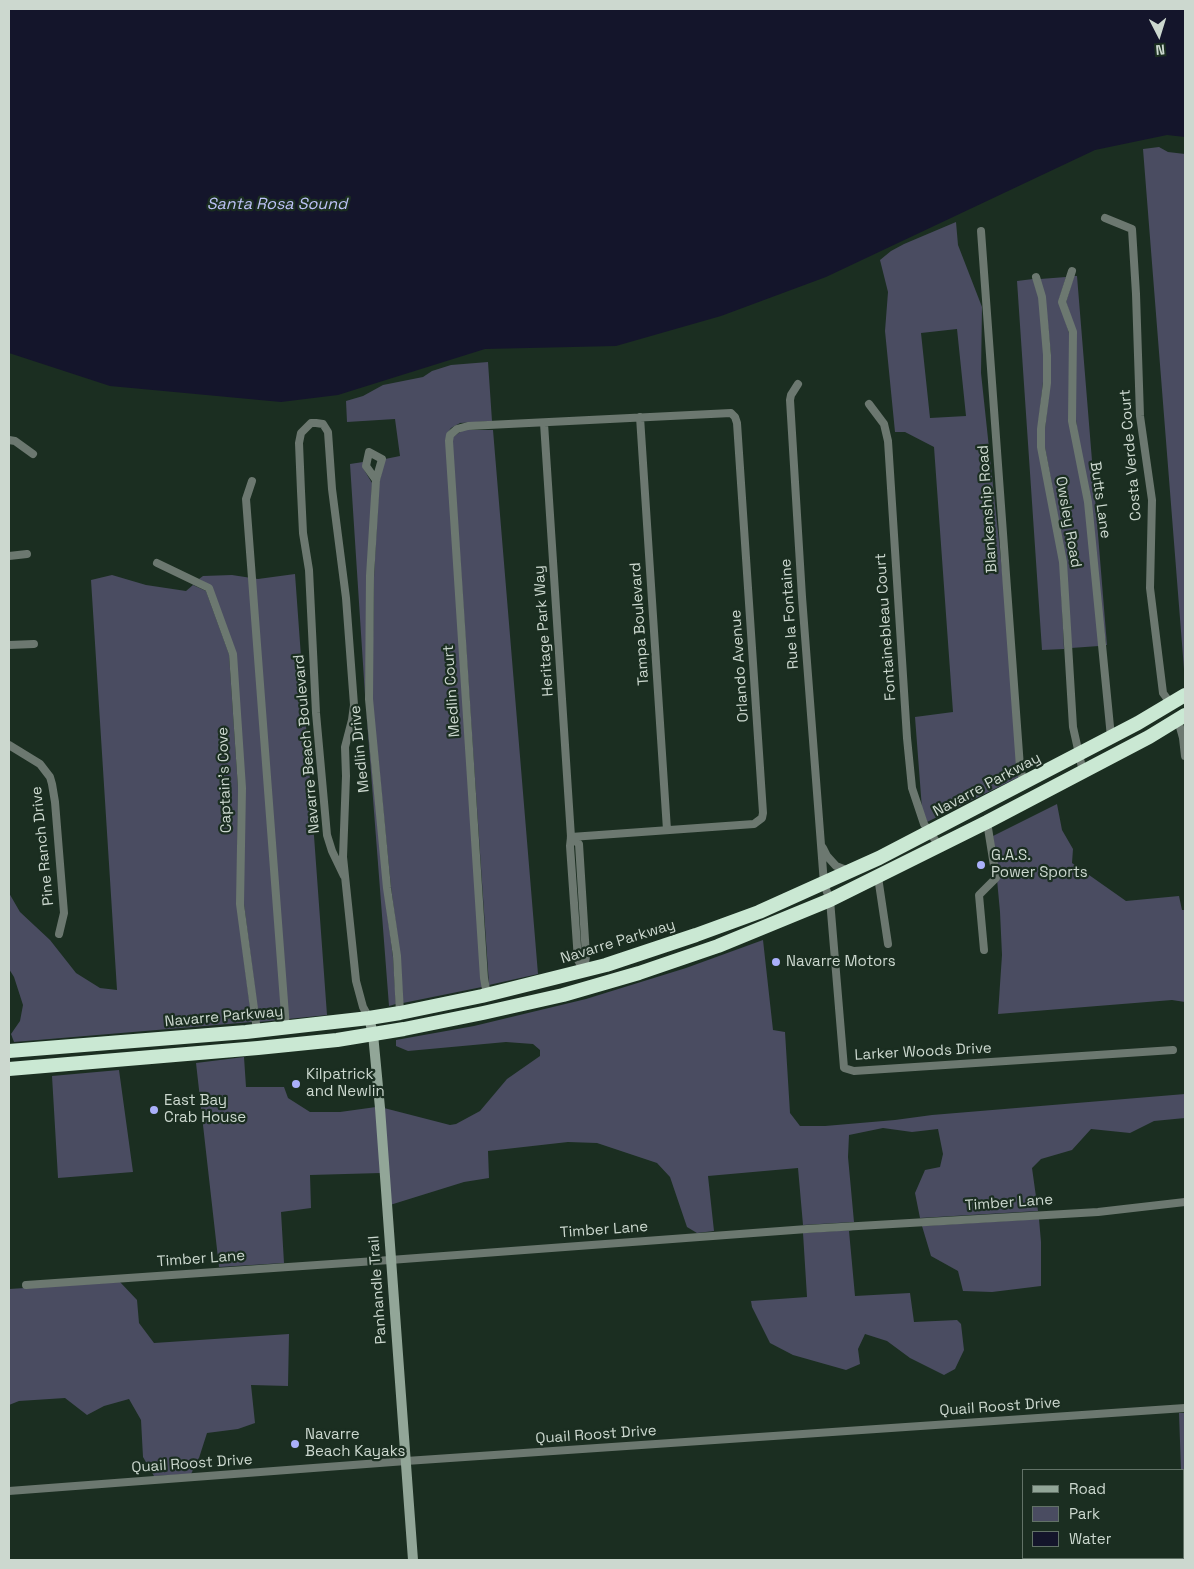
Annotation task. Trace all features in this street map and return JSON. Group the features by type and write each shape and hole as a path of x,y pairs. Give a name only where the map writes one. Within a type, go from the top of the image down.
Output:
{"highway":[{"name":"Navarre Parkway","path":"9,1051 257,1031 368,1018 487,995 584,971 627,958 759,912 850,872 1024,784 1185,695"},
{"path":"9,1069 258,1048 373,1034 563,995 639,973 718,946 830,900 940,847 1083,772 1182,717"},
{"path":"433,1023 461,1013 572,986 584,971 613,977 639,973"}],"street":[{"name":"Costa Verde Court","path":"1105,218 1132,229 1140,416 1152,500 1150,588 1163,693 1171,704"},
{"name":"Blankenship Road","path":"982,231 1020,767 1024,784"},
{"name":"Butts Lane","path":"1072,270 1062,302 1073,332 1072,421 1088,502 1111,737"},
{"name":"Owsley Road","path":"1036,277 1042,297 1047,355 1047,383 1042,447 1063,562 1072,727 1083,772"},
{"name":"Rue la Fontaine","path":"798,384 790,400 802,597 824,884 830,900"},
{"name":"Fontainebleau Court","path":"869,404 880,417 886,432 912,788 924,824 940,847"},
{"name":"Orlando Avenue","path":"572,837 754,824 762,818 763,813 737,423 735,416 727,412 640,416"},
{"path":"544,423 640,416"},
{"name":"Tampa Boulevard","path":"640,416 667,830"},
{"name":"Navarre Beach Boulevard","path":"311,423 323,424 328,432 332,489 346,598 353,692 353,714 345,747 344,876 332,851 327,835 315,694 309,570 303,534 299,443 301,433 311,423"},
{"name":"Medlin Court","path":"487,995 449,441 453,431 462,426 544,423"},
{"name":"Heritage Park Way","path":"544,423 572,837 570,846 578,960 584,971"},
{"path":"9,440 15,440 33,454"},
{"name":"Medlin Drive","path":"376,480 370,576 369,699 396,956 400,1013"},
{"path":"252,481 246,498 286,1028"},
{"path":"9,556 27,554"},
{"name":"Captain's Cove","path":"157,563 209,588 233,654 242,788 240,904 257,1031"},
{"path":"9,646 34,644"},
{"path":"1182,717 1185,756"},
{"name":"Pine Ranch Drive","path":"9,746 40,764 50,777 52,784 64,913 59,934"},
{"path":"984,950 979,894 996,878 987,822"},
{"name":"Rue la Fontaine","path":"821,844 827,856 836,866 850,872"},
{"path":"344,876 356,981 368,1018"},
{"path":"878,877 888,944"},
{"name":"Larker Woods Drive","path":"830,900 844,1065 846,1070 1173,1050"},
{"name":"Panhandle Trail","path":"368,1018 373,1034 380,1108 413,1560"},
{"name":"Timber Lane","path":"26,1285 390,1260 807,1228 1098,1212 1185,1202"},
{"name":"Quail Roost Drive","path":"9,1491 1185,1408"}],"green space":[{"path":"1159,147 1168,152 1185,154 1185,682 1143,149"},
{"path":"956,222 958,245 982,307 981,373 1005,598 1019,777 927,822 922,809 915,717 953,712 934,447 905,432 895,432 885,331 888,292 880,260 904,244","holes":["957,329 966,416 930,418 921,333"]},
{"path":"1074,276 1077,276 1107,645 1076,420 1076,332 1066,302"},
{"path":"1066,277 1059,300 1069,333 1069,421 1085,502 1099,646 1071,648 1066,562 1045,447 1051,355 1045,297 1040,279"},
{"path":"1033,279 1039,298 1044,355 1038,428 1060,562 1064,649 1042,650 1017,281"},
{"path":"488,362 492,421 460,423 451,428 446,435 482,987 403,1003 400,956 372,699 374,577 379,483 385,459 400,456 395,419 347,422 346,401 363,396 383,385 423,377 432,371 451,365"},
{"path":"463,430 493,430 538,974 489,985 452,441 453,437"},
{"path":"363,462 363,468 372,483 365,695 350,464"},
{"path":"295,574 327,1015 259,1022 244,904 236,653 212,587 199,579 203,576 232,575 258,579"},
{"path":"112,575 146,585 186,591 193,585 206,591 229,654 238,788 237,904 252,1022 14,1042 11,1034 20,1021 23,1005 14,977 9,969 9,893 20,912 50,940 76,973 100,988 117,990 91,580"},
{"path":"366,708 384,888 393,957 396,1004 389,1006"},
{"path":"1057,804 1062,830 1073,849 1072,863 1126,901 1179,896 1182,910 1185,910 1185,1002 1172,1000 998,1014 1002,955 993,836"},
{"path":"763,940 773,1030 785,1032 790,1113 800,1126 825,1126 1185,1094 1185,1118 1154,1121 1130,1133 1091,1129 1072,1150 1041,1159 1032,1168 1038,1211 920,1218 915,1193 925,1170 940,1167 943,1154 938,1129 912,1132 883,1128 849,1135 848,1157 854,1222 803,1225 798,1168 708,1176 714,1231 697,1233 687,1227 670,1177 657,1163 597,1143 568,1142 488,1151 489,1178 464,1182 390,1205 384,1108 450,1125 456,1124 480,1111 507,1079 540,1056 540,1050 533,1044 506,1042 408,1051 396,1046 396,1040 474,1026 586,999 686,968"},
{"path":"244,1057 246,1087 284,1087 288,1098 310,1112 340,1112 376,1107 381,1173 310,1175 311,1208 281,1212 284,1263 219,1267 196,1063"},
{"path":"119,1070 133,1172 58,1178 52,1076"},
{"path":"1039,1219 1041,1286 992,1292 963,1291 958,1271 931,1256 922,1226"},
{"path":"853,1230 849,1231 855,1296 910,1293 914,1322 957,1320 961,1324 964,1350 955,1369 944,1375 910,1358 887,1341 865,1334 858,1349 860,1364 846,1370 793,1355 770,1343 752,1307 751,1301 807,1297 803,1233"},
{"path":"120,1282 137,1300 139,1323 154,1343 289,1334 288,1386 251,1385 255,1423 238,1429 207,1433 199,1458 191,1474 154,1476 143,1457 141,1420 129,1399 104,1406 87,1415 65,1398 19,1401 9,1405 9,1289"},
{"path":"1179,1413 1185,1413 1185,1560 1025,1560 1184,1559 1184,1469 1181,1469"}],"water":[{"name":"Santa Rosa Sound","path":"9,9 1185,9 1185,137 1167,135 1095,150 826,277 721,316 616,346 485,349 338,395 281,402 110,386 9,353"}],"place":[{"name":"G.A.S. Power Sports","path":"981,865"},
{"name":"Navarre Motors","path":"776,962"},
{"name":"Kilpatrick and Newlin","path":"296,1084"},
{"name":"East Bay Crab House","path":"154,1110"},
{"name":"Navarre Beach Kayaks","path":"295,1444"}]}
